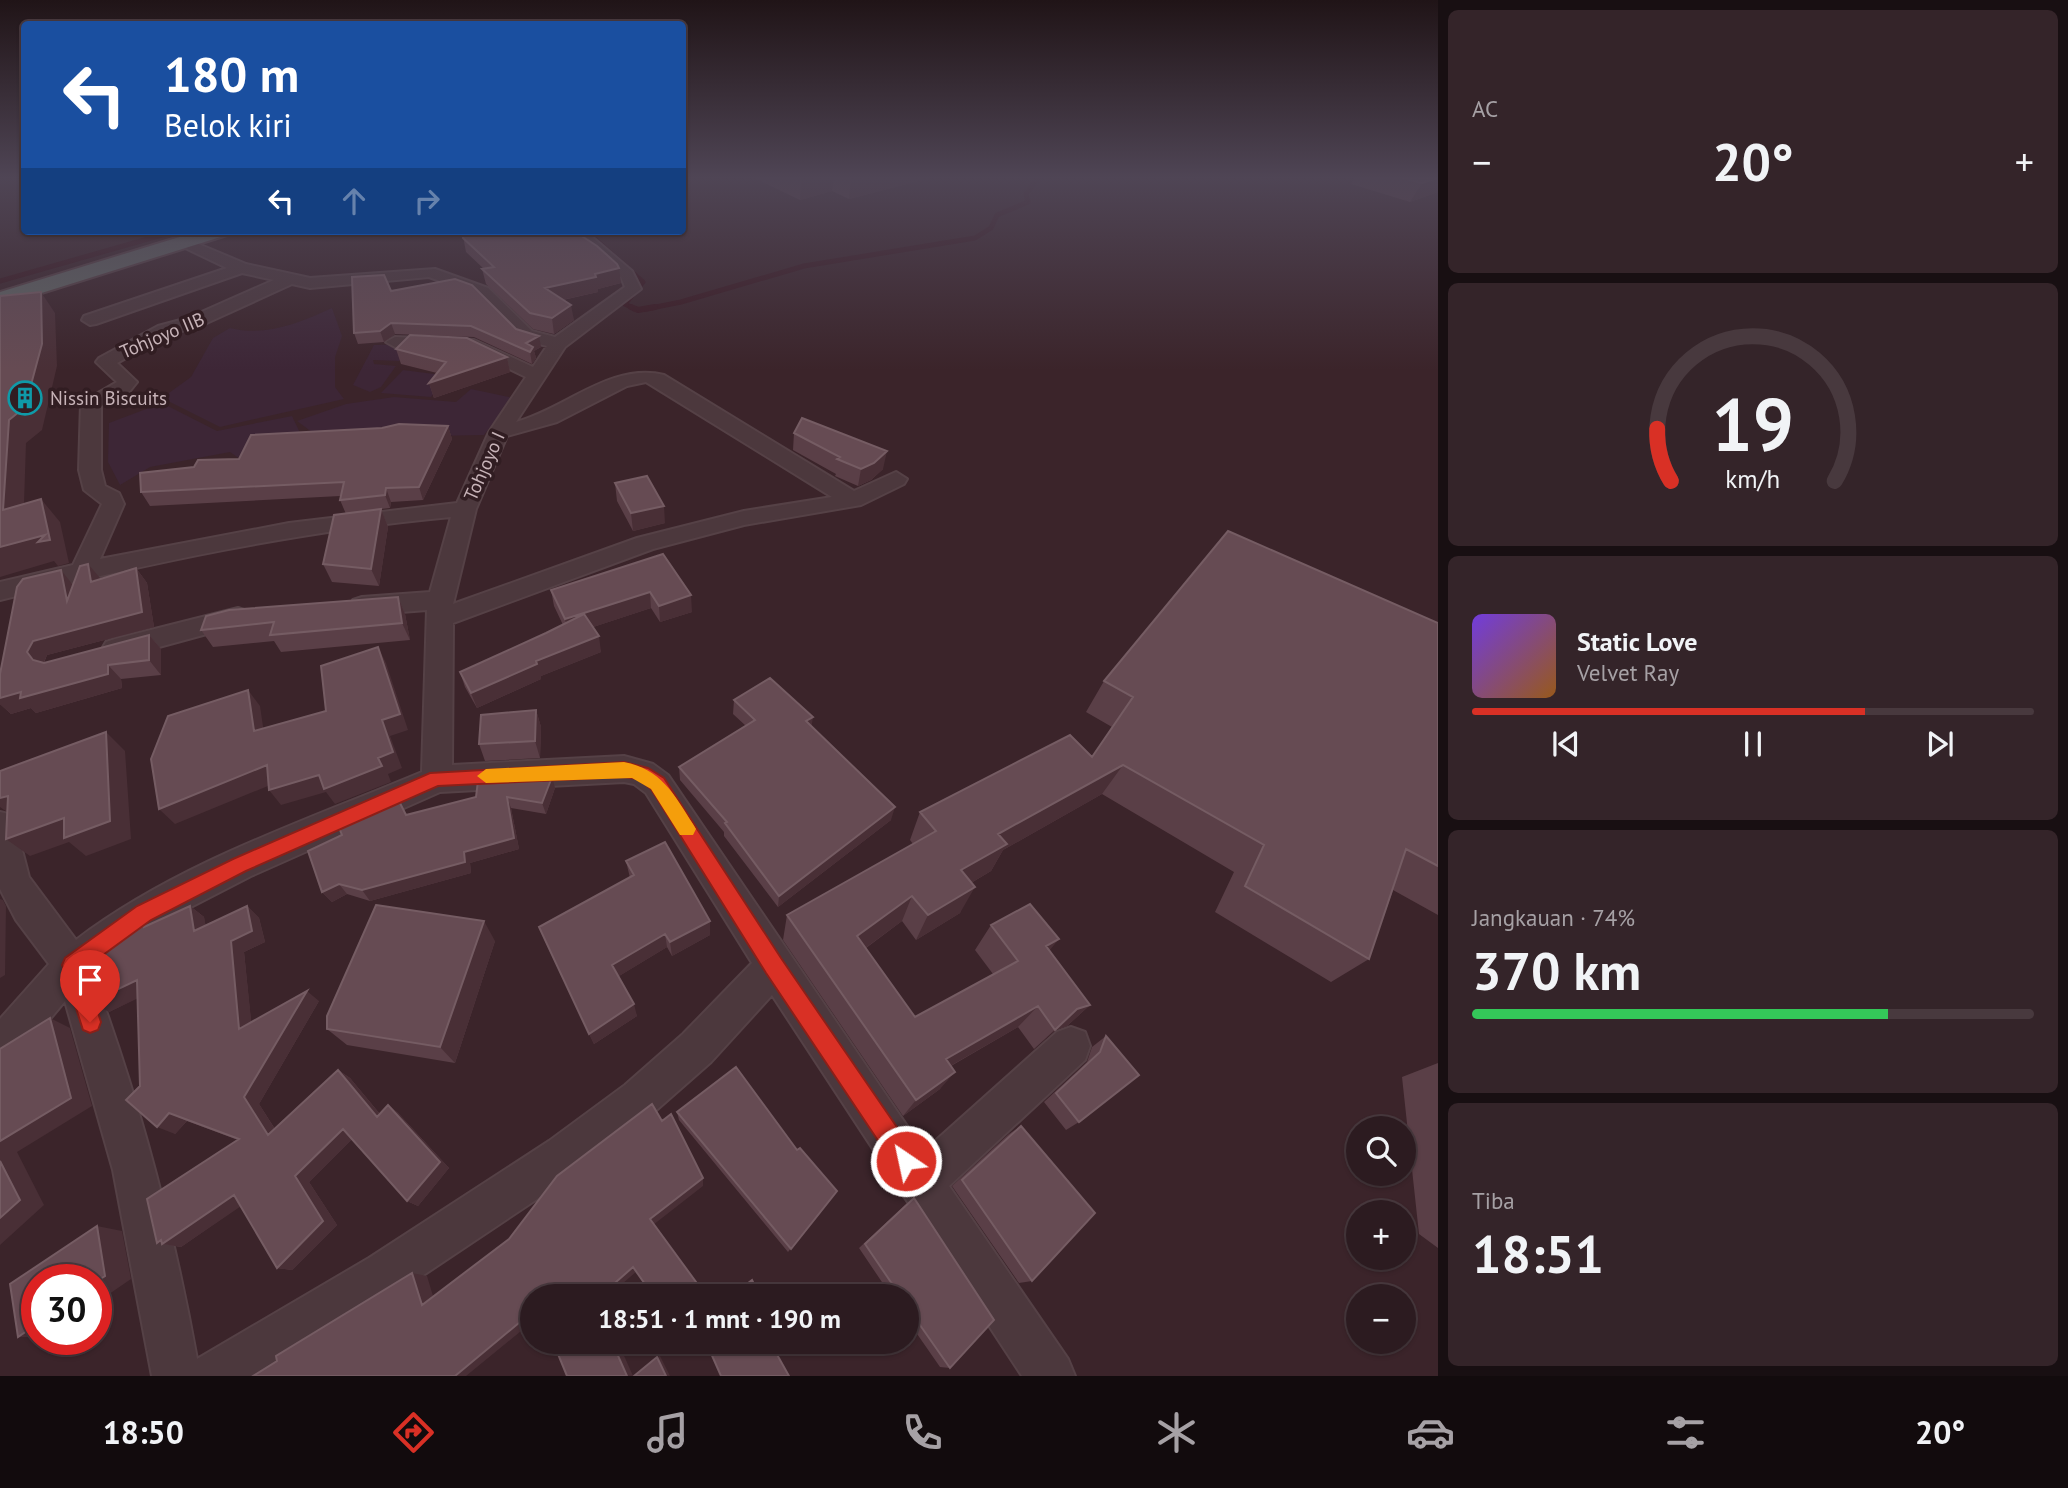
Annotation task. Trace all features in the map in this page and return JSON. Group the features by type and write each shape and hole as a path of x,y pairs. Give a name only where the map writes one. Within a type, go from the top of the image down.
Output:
{"highway":[{"path":"0,290 168,242"},
{"path":"0,299 171,242"}],"street":[{"path":"200,242 241,268 289,279 323,283 430,272 482,291 526,335 558,344"},
{"name":"Tohjoyo I","path":"437,779 440,609 465,509 499,432 558,344 628,296 634,284 627,274 589,242"},
{"path":"90,320 241,268"},
{"name":"Tohjoyo IIB","path":"83,571 113,504 111,498 95,490 90,470 91,403 127,385 126,377 105,365 108,359 164,330 194,322 289,279"},
{"path":"395,342 474,345 536,375"},
{"path":"499,432 557,415 632,378 652,377 853,500"},
{"path":"333,608 440,609 527,588 645,543 744,518 853,500 895,479"},
{"path":"0,591 83,571 388,514 465,509"},
{"path":"96,654 240,616 268,613"},
{"path":"439,684 465,672"},
{"path":"0,1048 72,965 113,933 168,900 239,865 437,779 624,769 648,776 657,784 774,965 1052,1376"},
{"path":"2,825 12,883 26,907 72,965 120,1112 157,1259 176,1376"},
{"path":"214,1376 385,1274 565,1156 639,1099 697,1048 774,965"},
{"path":"921,1183 1071,1046"}],"shaded area":[{"path":"332,308 342,336 335,357 335,387 344,399 220,427 162,398 191,377 213,338 230,328 269,330"},
{"path":"419,344 399,361 373,360 374,364 396,366 381,387 370,392 353,385 374,345"},
{"path":"403,370 442,375 446,378 431,397 381,393"},
{"path":"471,389 513,398 484,435 320,438 297,421 346,404 394,397 456,402"},
{"path":"162,403 217,431 292,416 304,441 243,461 230,452 150,467 120,485 108,462 109,423"}],"building":[{"path":"468,242 591,242 619,268 595,274 596,277 545,288 571,305 552,318 530,313 482,269 494,267"},
{"path":"384,275 391,291 455,279 472,285 516,329 539,336 526,343 533,347 530,352 471,326 391,323 380,331 354,333 352,277"},
{"path":"41,292 42,344 25,407 9,420 3,510 41,499 50,540 38,542 45,535 0,547 0,296"},
{"path":"410,335 467,338 507,357 429,383 446,362 396,349"},
{"path":"802,418 887,451 874,463 861,469 837,459 840,457 794,433"},
{"path":"399,424 448,426 419,487 386,488 385,495 340,500 344,482 141,492 140,473 194,467 198,460 239,459 251,435 382,428"},
{"path":"647,476 664,506 631,513 615,483"},
{"path":"381,509 371,569 323,564 334,515"},
{"path":"1228,531 1438,623 1438,866 1406,849 1369,959 1245,886 1264,845 1123,765 998,834 1007,844 961,870 975,887 928,915 912,896 857,936 915,1017 1018,961 991,925 1030,904 1059,939 1046,946 1090,1005 1077,1009 1055,1030 1038,1006 946,1059 955,1072 916,1100 787,915 936,831 920,812 1070,735 1092,757 1133,697 1104,681"},
{"path":"663,554 691,595 659,606 650,592 565,619 551,590"},
{"path":"88,564 91,582 136,568 142,612 33,641 27,652 33,660 44,663 149,635 149,660 108,665 108,674 20,698 21,692 0,698 0,674 17,587 23,579 61,570 67,601 80,566"},
{"path":"398,597 402,623 270,635 274,622 201,630 206,616 229,610"},
{"path":"584,614 599,636 536,661 537,664 471,693 460,672"},
{"path":"378,647 400,714 382,720 393,752 378,758 382,766 324,789 319,775 269,790 267,765 159,809 151,759 168,716 248,690 254,731 326,711 321,666"},
{"path":"770,678 813,717 806,721 895,807 779,896 725,823 727,822 679,767 755,720 734,700"},
{"path":"536,710 535,741 479,744 481,715"},
{"path":"106,732 110,821 64,838 64,818 6,839 8,796 0,798 0,771"},
{"path":"552,777 542,803 507,797 514,838 464,852 465,862 362,890 339,884 322,892 308,851 342,835 338,825 398,799 406,815 476,797 478,781"},
{"path":"665,842 710,921 670,942 665,934 612,965 634,1004 589,1034 539,927 634,875 626,861"},
{"path":"376,905 484,921 440,1047 327,1029 327,1016"},
{"path":"190,906 194,931 247,906 252,931 231,941 239,1029 307,991 244,1097 268,1135 338,1070 377,1117 388,1105 440,1162 407,1201 343,1129 295,1176 323,1221 277,1268 234,1195 162,1244 161,1240 157,1243 147,1199 239,1139 169,1113 157,1127 126,1100 140,1086 137,980 91,1002 86,956 119,932 143,921 144,927"},
{"path":"50,1018 71,1098 0,1141 0,1049"},
{"path":"1106,1036 1139,1075 1079,1122 1056,1093 1100,1052"},
{"path":"736,1067 797,1150 800,1148 837,1191 791,1249 677,1112"},
{"path":"652,1104 662,1121 671,1114 703,1178 650,1219 698,1284 645,1284 633,1267 614,1284 520,1284 520,1322 455,1376 253,1376 277,1361 276,1356 412,1273 422,1305 509,1239 557,1176"},
{"path":"1021,1126 1095,1213 1032,1281 962,1180"},
{"path":"0,1161 20,1200 0,1218"},
{"path":"914,1198 994,1320 950,1368 919,1324 919,1284 892,1284 865,1244"},
{"path":"97,1226 103,1264 40,1264"},
{"path":"21,1277 21,1335 18,1337 10,1284"},
{"path":"558,1354 617,1354 627,1376 567,1376"},
{"path":"711,1354 777,1354 789,1376 721,1376"},
{"path":"657,1357 666,1376 634,1376"}],"waterway":[{"path":"0,281 137,242"},
{"path":"599,242 643,282 625,304 631,307"},
{"path":"646,309 681,302 804,266 949,242"},
{"path":"631,307 638,310 655,307"},
{"path":"631,307 635,309"}],"slow traffic":[{"path":"486,776 624,769 636,771 657,784 687,829"}],"place":[{"name":"Nissin Biscuits","path":"25,398"}],"route":[{"path":"90,1022 72,965 144,913 239,865 437,779 624,769 642,773 657,784 774,965 906,1161"}]}
